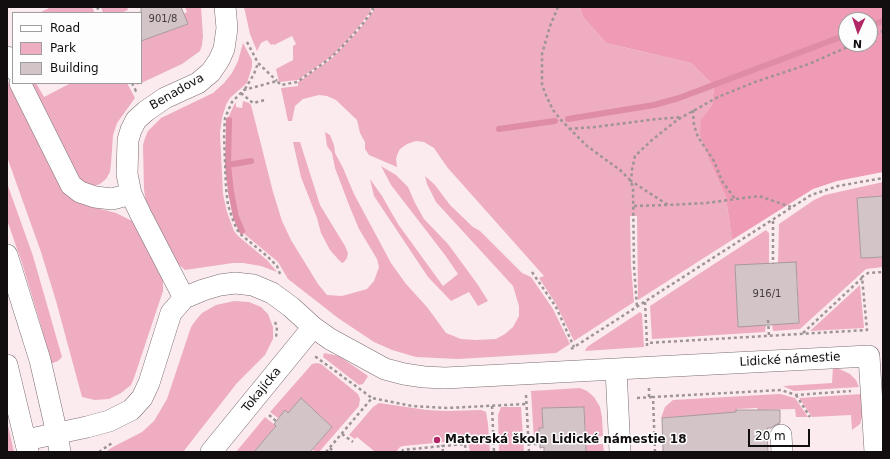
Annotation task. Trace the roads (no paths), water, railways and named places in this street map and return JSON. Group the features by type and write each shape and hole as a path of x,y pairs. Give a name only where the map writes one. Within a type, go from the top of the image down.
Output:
{"street":[{"name":"Benadova","path":"131,194 127,174 128,140 131,130 136,120 146,111 166,98 198,83 211,72 224,49 227,28 224,7"},
{"path":"7,57 12,67"},
{"path":"7,365 27,446 59,443 131,410 137,404 142,398 149,383 171,313 184,298 131,194 112,199 95,197 80,192 71,185 20,84"},
{"path":"7,255 40,360 59,443"},
{"name":"Lidické námestie","path":"184,298 220,284 235,283 253,285 272,293 291,306 313,327 347,349 380,366 404,374 424,378 869,356 875,452"},
{"name":"Tokajícka","path":"210,452 313,327"},
{"path":"616,369 620,452"}],"waterway":[{"path":"878,23 883,21"},
{"path":"568,119 654,105 679,98 838,38"},
{"path":"229,120 228,165 231,192 236,217 242,231"},
{"path":"499,129 555,121"},
{"path":"228,165 251,161"}],"place":[{"name":"Materská škola Lidické námestie 18","path":"437,440"}]}
